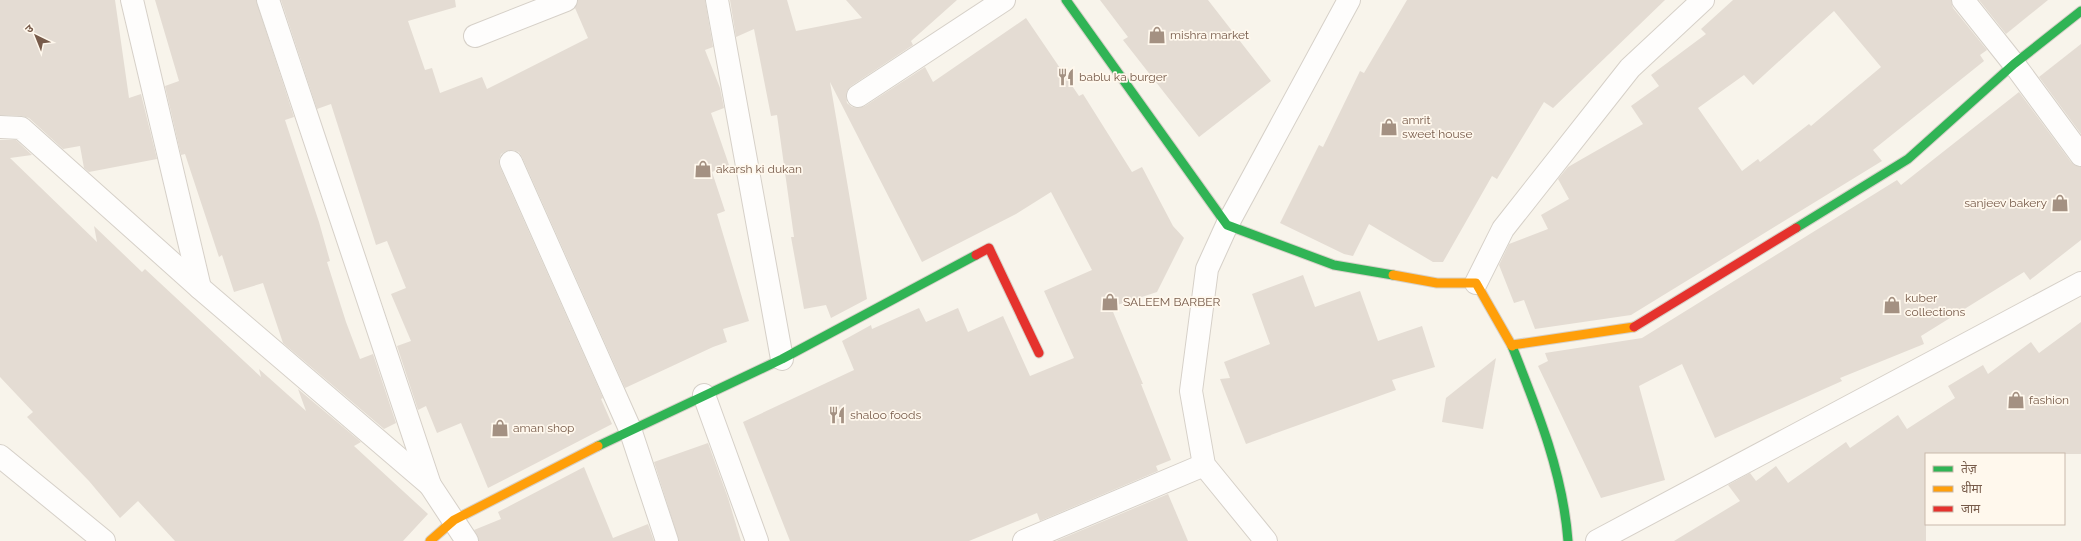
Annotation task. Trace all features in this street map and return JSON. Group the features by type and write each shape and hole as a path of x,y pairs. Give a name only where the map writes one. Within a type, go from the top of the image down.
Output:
{"street":[{"path":"132,0 200,288"},
{"path":"268,0 430,485"},
{"path":"475,36 566,0"},
{"path":"717,0 782,359"},
{"path":"858,96 1004,0"},
{"path":"1066,0 1227,225 1334,265 1437,283 1476,283"},
{"path":"1266,541 1204,465 1191,391 1207,269 1227,225 1349,0"},
{"path":"1476,283 1503,229 1630,68 1703,0"},
{"path":"1963,0 2014,64 2081,155"},
{"path":"1512,345 1635,327 1908,159 2014,64 2081,10"},
{"path":"0,127 21,128 200,288 430,485 467,541"},
{"path":"511,162 630,429 667,541"},
{"path":"430,541 454,520 630,429 782,359 989,248 1039,353"},
{"path":"1476,283 1512,345 1542,422 1566,511 1568,541"},
{"path":"1597,541 2081,283"},
{"path":"704,395 757,541"},
{"path":"2,462 104,541"},
{"path":"1024,541 1204,465"}],"building":[{"path":"0,0 115,0 129,98 141,94 157,159 89,172 84,168 80,146 63,149 29,118 22,116 0,115"},
{"path":"155,0 256,0 294,117 285,120 319,222 330,261 327,262 346,322 360,359 373,354 396,423 384,429 283,343 263,283 234,292 222,255 219,257 185,154 181,155 165,86 179,81"},
{"path":"281,0 455,0 456,7 408,21 425,70 432,68 440,93 482,77 487,89 588,38 575,8 578,0 705,0 713,47 705,50 720,88 724,108 711,113 729,165 712,172 725,211 717,214 749,321 723,329 727,342 625,388 522,157 519,152 513,150 506,151 501,154 499,160 500,167 603,398 601,399 612,424 488,488 461,423 437,433 426,406 418,410 397,346 411,341 391,294 406,288 387,241 376,245 331,104 317,109"},
{"path":"730,0 787,0 796,31 862,18 846,0 957,0 911,41 913,45 851,86 847,91 847,103 852,107 858,108 865,106 925,67 933,82 1026,18 1079,96 1083,94 1132,172 1142,167 1173,226 1184,238 1157,292 1111,307 1143,384 1141,384 1171,460 1156,466 1158,471 1040,521 1037,513 969,541 790,541 743,422 854,370 842,341 871,325 872,329 919,308 926,322 958,308 968,332 1003,316 1030,376 1074,358 1044,291 1092,270 1051,192 1016,214 922,262 830,82 867,299 831,318 826,305 804,309 791,237 794,237 777,115 771,116 754,29 736,37"},
{"path":"1100,0 1208,0 1271,81 1199,137 1123,40 1128,37"},
{"path":"1407,0 1665,0 1553,108 1544,102 1497,179 1492,176 1443,262 1433,262 1369,224 1353,256 1344,254 1280,223 1319,145 1323,147 1360,71 1364,73"},
{"path":"1733,0 1951,0 1953,8 1987,50 1980,55 1984,61 1873,150 1882,161 1631,315 1535,329 1524,300 1514,303 1499,265 1509,244 1548,229 1541,215 1569,199 1558,179 1568,167 1643,124 1631,106 1659,86 1651,75 1706,34 1701,29","holes":["1834,11 1881,67 1811,126 1809,124 1760,162 1758,159 1742,171 1698,108 1744,75 1753,85"]},
{"path":"1979,0 2048,0 2006,34"},
{"path":"2081,44 2081,134 2039,77"},
{"path":"2019,92 2071,162 2081,167 2081,240 2030,280 2024,272 1921,336 1924,344 1840,378 1842,381 1715,438 1682,364 1639,386 1665,480 1601,498 1538,366 1548,361 1545,353 1642,338 1897,180 1901,185"},
{"path":"0,140 16,140 32,155 10,158 97,242 94,226 142,272 145,269 261,377 259,369 306,411 298,389 361,442 354,446 428,514 403,541 175,541 138,501 120,518 89,481 27,417 33,412 0,377"},
{"path":"1303,275 1315,307 1360,291 1378,341 1422,326 1435,367 1392,380 1396,390 1246,444 1220,379 1230,378 1224,362 1270,344 1252,294"},
{"path":"2081,322 2081,454 1925,453 1926,541 1674,541 1740,501 1728,485 1750,473 1756,481 1776,466 1788,483 1846,442 1850,448 1898,415 1907,429 1955,398 1948,386 1983,365 1988,374 2031,342 2039,353"},
{"path":"1496,358 1483,429 1442,422 1446,398"},
{"path":"708,443 728,498 741,541 679,541 654,462"},
{"path":"584,467 613,538 648,524 654,541 479,541 474,530 501,519 498,512"},
{"path":"1168,494 1188,541 1056,541"}],"traffic: fast":[{"path":"1066,0 1227,225 1334,265 1393,275"},
{"path":"1796,228 1908,159 2014,64 2081,11"},
{"path":"598,446 782,359 976,255"},
{"path":"1512,346 1531,393 1555,466 1561,491 1568,541"}],"traffic: slow":[{"path":"1393,275 1437,283 1476,283 1512,346"},
{"path":"1512,345 1634,327"},
{"path":"430,541 454,520 598,446"}],"traffic: jam":[{"path":"1634,327 1796,228"},
{"path":"976,255 989,248 1039,353"}],"place":[{"name":"mishra market","path":"1157,35"},
{"name":"bablu ka burger","path":"1066,77"},
{"name":"amrit sweet house","path":"1389,127"},
{"name":"akarsh ki dukan","path":"703,169"},
{"name":"sanjeev bakery","path":"2060,203"},
{"name":"SALEEM BARBER","path":"1110,302"},
{"name":"kuber collections","path":"1892,305"},
{"name":"fashion","path":"2016,400"},
{"name":"shaloo foods","path":"837,415"},
{"name":"aman shop","path":"500,428"}]}
